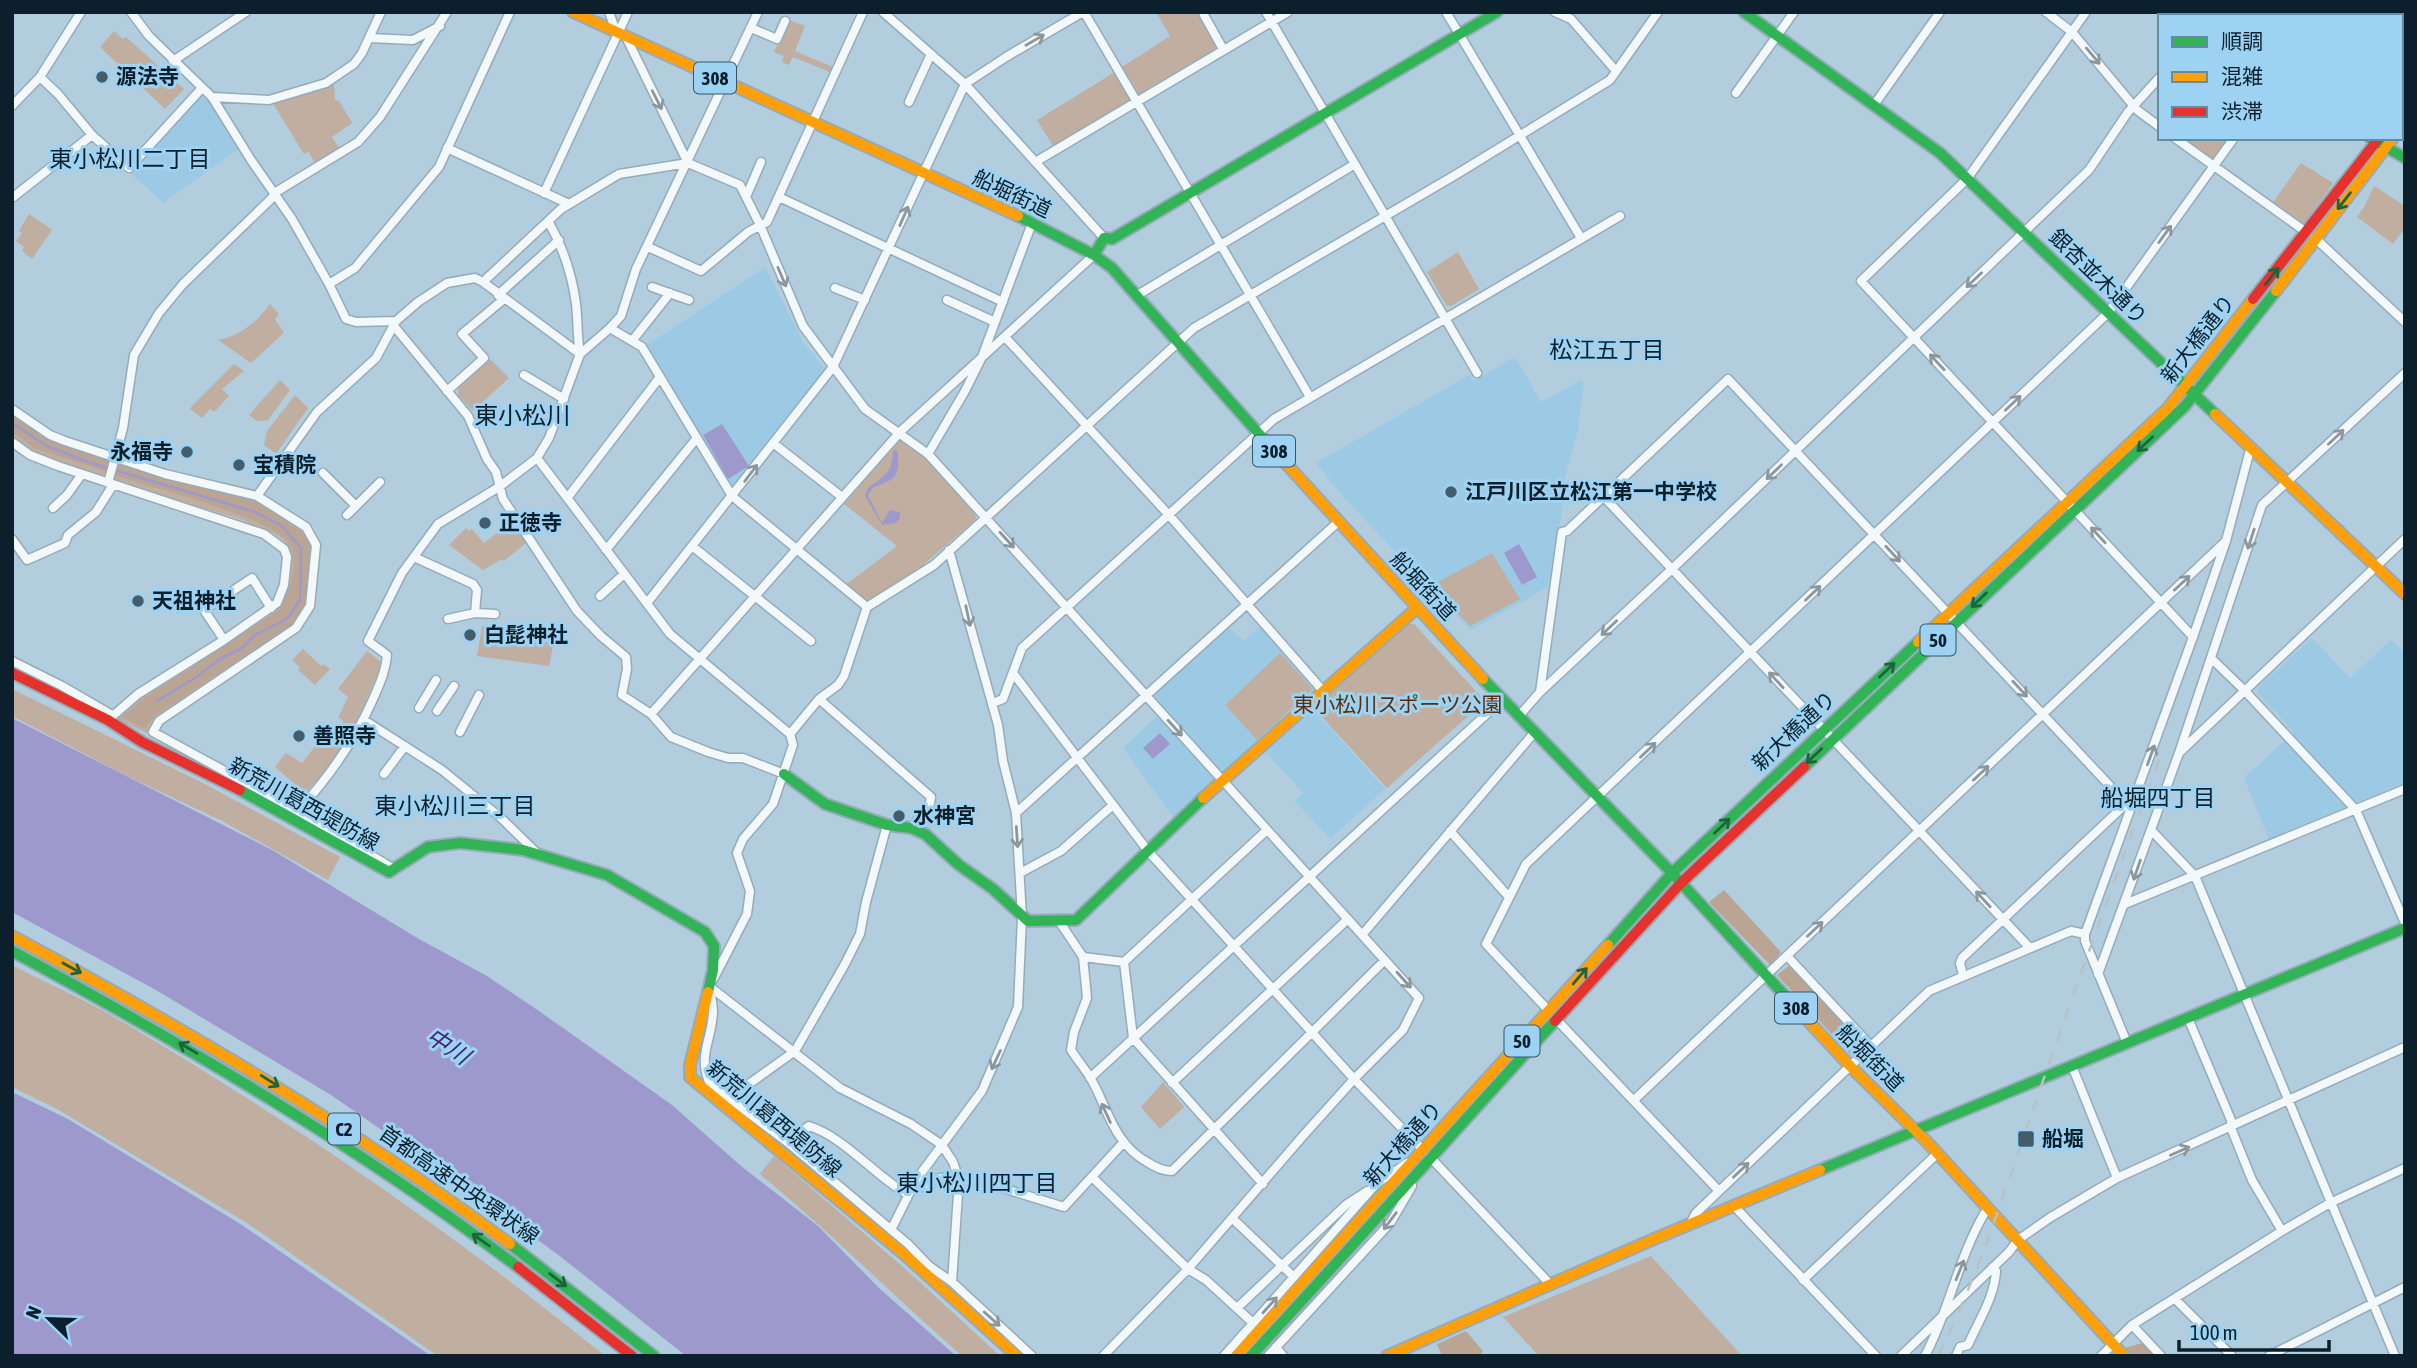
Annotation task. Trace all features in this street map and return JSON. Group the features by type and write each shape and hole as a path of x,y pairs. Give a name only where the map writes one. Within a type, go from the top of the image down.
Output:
{"main road":[{"name":"船堀街道","path":"573,12 1032,223 1094,255 1112,268 1337,523 1534,733 1672,873 1850,1066 1938,1153 2124,1356"},
{"path":"1094,255 1104,238 1112,239 1497,12"},
{"name":"銀杏並木通り","path":"1744,12 1940,153 2250,450 2405,594"},
{"path":"2381,141 2405,158"},
{"name":"新大橋通り","path":"1552,1015 1681,883 1956,622 2168,408 2189,392 2381,141"},
{"name":"新大橋通り","path":"1251,1356 1424,1156 1552,1015 1672,873 1948,612 2071,506"},
{"path":"785,774 825,804 887,825 911,828 925,834 1028,921 1076,920 1223,781 1417,608"},
{"name":"新荒川葛西堤防線","path":"12,673 110,718 142,742 246,788 389,872 428,847 460,843 509,847 607,875 705,932 714,946 713,970 690,1065 690,1077 926,1269 1017,1356"},
{"path":"1387,1356 1690,1224 2405,925"},
{"name":"首都高速中央環状線","path":"12,936 226,1055 347,1130 484,1225 654,1356"},
{"name":"首都高速中央環状線","path":"12,951 175,1040 320,1129 554,1293 632,1356"},
{"name":"新大橋通り","path":"1236,1356 1375,1213"}],"street":[{"path":"12,106 40,77 81,12"},
{"path":"131,12 149,36 212,97 292,219 346,319 395,324 468,416 487,459 496,472 503,499 577,611 626,657 627,669 622,695 651,715 671,737 708,752 728,758 743,758 785,774"},
{"path":"173,61 246,12"},
{"path":"212,97 270,100 326,83 354,64 370,38 381,12"},
{"path":"12,538 27,560 65,543 68,536 96,512 110,482 123,428 134,355 149,328 183,284 274,195 358,142 380,117 447,12"},
{"path":"329,284 355,268 439,167 510,12"},
{"path":"609,12 688,163"},
{"path":"544,193 622,36 628,12"},
{"path":"580,354 621,316 636,269 758,12"},
{"path":"648,247 701,271 748,232 767,222 863,12"},
{"path":"883,12 965,84 1104,238"},
{"path":"647,603 833,368 965,84 1084,12 1310,397"},
{"path":"1266,12 1477,373"},
{"path":"1037,161 1288,12"},
{"path":"1446,12 1581,238"},
{"path":"1555,12 1571,19 1616,71"},
{"path":"790,734 819,699 838,685 844,676 867,607 934,565 1194,328 1521,136 1610,80 1658,12"},
{"path":"1736,93 1794,12"},
{"path":"1874,104 1940,12"},
{"path":"2046,12 2073,32 2134,106 2158,125"},
{"path":"2086,12 1966,179 1861,281 2193,637"},
{"path":"1204,15 1223,49"},
{"path":"751,28 777,39 785,21"},
{"path":"370,38 413,40 440,26"},
{"path":"909,102 931,54"},
{"path":"40,77 92,135 129,168 202,88"},
{"path":"1519,716 1540,692 2089,170 2134,106 2158,79"},
{"path":"12,198 92,135"},
{"path":"2178,140 2311,235 2405,322"},
{"path":"1719,1191 1486,944 1526,864 2108,313 2232,140"},
{"path":"447,148 569,204"},
{"path":"746,197 761,162"},
{"path":"484,282 569,204 619,174 688,163 740,185 803,327 865,409 928,454 1419,998 1403,1030 1354,1079 1188,1269 1103,1356"},
{"path":"1136,296 1355,164"},
{"path":"779,197 1003,302"},
{"path":"993,703 1003,699 1022,648 1274,419 1620,216"},
{"path":"298,811 336,767 364,720 386,667 387,655 368,641 402,573 438,524 499,486 537,458 549,438 580,354 576,304 569,268 559,240 548,221"},
{"path":"928,454 982,357 1032,223"},
{"path":"447,390 484,358 461,334 559,240"},
{"path":"651,715 898,434 1094,255"},
{"path":"257,496 317,412 376,358 395,324 418,302 447,283 475,278 484,282 580,354"},
{"path":"652,288 689,300"},
{"path":"835,288 865,300"},
{"path":"632,341 670,293"},
{"path":"947,300 995,322"},
{"path":"610,328 642,346 733,496 867,607"},
{"path":"1005,337 1168,514 1324,692"},
{"path":"2098,974 2179,753 2262,505 2405,373"},
{"path":"524,375 564,399"},
{"path":"568,497 660,377"},
{"path":"1540,692 1562,532 1567,531 1728,379 2126,803"},
{"path":"12,409 50,435 115,461 257,496 306,527 316,545 310,606 296,628 159,721 153,732 246,788 298,811 394,869"},
{"path":"606,550 696,439"},
{"path":"12,443 30,455 82,474 264,534 284,549 287,556 284,585 277,603 138,695 110,718 62,686 12,661"},
{"path":"773,443 842,497"},
{"path":"2127,1043 2085,941 2085,934 2137,796 2226,541 2250,450"},
{"path":"537,458 670,634 790,734 793,745 773,804 743,839 737,853 750,891 747,914 709,986 713,1010 705,1048 704,1071 710,1084 787,1142 891,1230 926,1269 952,1282 1032,1356"},
{"path":"323,473 356,506"},
{"path":"53,508 67,495 82,474"},
{"path":"347,515 380,482"},
{"path":"1603,496 2030,948"},
{"path":"1016,813 1337,523"},
{"path":"2179,753 2405,539"},
{"path":"1634,1100 2226,541"},
{"path":"692,546 811,641"},
{"path":"891,1230 908,1192 982,1091 1018,1007 1022,917 1016,813 993,703 949,550"},
{"path":"414,557 473,584 477,590 475,613"},
{"path":"600,596 624,574"},
{"path":"224,640 204,610 252,578 271,608"},
{"path":"448,619 475,613 495,614"},
{"path":"2211,658 2356,810 2405,925"},
{"path":"1013,673 1148,851 1424,1156 1550,1284"},
{"path":"419,708 436,680"},
{"path":"437,711 454,687"},
{"path":"460,732 479,695"},
{"path":"819,699 931,797 930,803 911,828"},
{"path":"1090,1078 1503,699"},
{"path":"364,720 442,770 500,817 538,854"},
{"path":"1362,935 1534,733"},
{"path":"384,774 405,746"},
{"path":"2125,905 2405,789"},
{"path":"1963,975 1960,963 1962,958 2126,803 2137,796"},
{"path":"1020,873 1061,851 1113,805"},
{"path":"728,1099 794,1051 860,934 887,825"},
{"path":"1083,957 1124,962 1267,830"},
{"path":"2151,830 2195,876 2395,1356"},
{"path":"1450,831 1509,897"},
{"path":"1172,1083 1348,919"},
{"path":"1059,921 1083,957 1087,998 1074,1032 1071,1050 1090,1078 1123,1143 1139,1158 1163,1171 1172,1171 1385,960"},
{"path":"1690,1224 1696,1213 1929,991 2071,931 2085,934"},
{"path":"1787,956 1870,1045"},
{"path":"1124,962 1133,1038 1262,1184"},
{"path":"709,986 840,1088 911,1124 943,1145 959,1179 952,1282"},
{"path":"2188,1018 2231,1120 2231,1128 2252,1180 2282,1231"},
{"path":"1901,1356 2018,1240 2051,1217 2117,1178 2405,1047"},
{"path":"2072,1066 2117,1178"},
{"path":"787,1142 809,1126 823,1130 893,1186 908,1192 938,1178 959,1179 1064,1207 1123,1143"},
{"path":"1803,1280 1938,1153"},
{"path":"1237,1308 1347,1204 1424,1156"},
{"path":"1268,1356 1391,1222 1424,1156"},
{"path":"2101,1356 2132,1325 2282,1231 2330,1203 2405,1168"},
{"path":"1092,1177 1188,1269 1206,1280 1253,1323"},
{"path":"1224,1356 1376,1184"},
{"path":"1734,1206 1875,1356"},
{"path":"1926,1356 1984,1214"},
{"path":"1233,1219 1294,1278"},
{"path":"1956,1356 1961,1347 1968,1345 1989,1297 1996,1280 1993,1267"},
{"path":"2269,1356 2405,1287"},
{"path":"2175,1299 2232,1356"},
{"path":"2132,1325 2161,1356"},
{"path":"1276,1347 1283,1356"}],"shaded area":[{"path":"202,92 207,95 239,149 163,203 130,172"},
{"path":"765,267 803,342 826,370 736,484 729,485 647,345"},
{"name":"江戸川区立松江第一中学校","path":"1512,358 1517,360 1541,402 1581,380 1584,382 1578,430 1563,484 1562,512 1548,587 1471,630 1345,499 1316,463 1469,375 1474,381"},
{"path":"12,416 55,443 114,463 110,473 34,448 12,432"},
{"path":"118,465 256,502 302,532 310,547 305,604 292,624 156,715 145,729 122,717 140,701 279,610 289,587 293,559 289,543 278,533 207,503 113,475"},
{"path":"1260,626 1314,689 1174,818 1123,748 1164,710 1155,699 1157,691 1228,627 1243,641"},
{"path":"2312,638 2350,678 2391,640 2405,653 2405,782 2269,839 2244,778 2294,732 2257,692 2259,687"},
{"path":"1312,708 1385,789 1330,839 1295,801 1303,793 1265,751"},
{"path":"1724,890 1781,952 1770,965 1709,902"},
{"path":"1790,965 1867,1041 1851,1055 1777,975"},
{"path":"1466,1331 1483,1351 1479,1356 1442,1356 1437,1344"},
{"path":"2142,1343 2154,1356 2132,1356 2125,1348"}],"green space":[{"path":"1156,12 1198,12 1219,47 1139,94 1122,67 1170,36"},
{"path":"789,20 805,26 795,51 835,68 832,73 793,57 789,65 782,62 784,56 774,52"},
{"path":"114,31 123,39 126,37 184,89 165,109 100,47"},
{"path":"1115,72 1132,99 1053,146 1037,120"},
{"path":"327,84 334,85 335,100 339,101 352,123 332,137 340,149 315,164 309,152 304,154 272,102"},
{"path":"2184,140 2231,140 2213,164"},
{"path":"2301,163 2333,183 2302,227 2271,205"},
{"path":"2374,186 2405,206 2405,228 2393,244 2357,217"},
{"path":"29,214 52,230 32,259 22,251 24,247 16,241"},
{"path":"1458,252 1479,289 1451,306 1446,305 1427,272"},
{"path":"270,304 279,314 275,319 284,333 251,363 218,340 233,336 247,327"},
{"path":"490,359 509,378 473,411 458,395 459,387"},
{"path":"234,364 244,371 222,389 229,396 214,412 210,409 202,418 190,409 192,406"},
{"path":"280,380 290,390 268,420 257,421 249,415"},
{"path":"295,395 308,408 276,454 264,445 267,431"},
{"path":"12,414 48,438 256,499 305,530 313,546 308,605 294,626 158,717 146,733 116,718 136,699 276,608 288,550 285,542 275,534 240,519 103,478 34,453 12,437"},
{"path":"900,440 923,455 975,513 976,519 921,567 872,599 866,600 847,584 897,546 844,504"},
{"path":"508,514 526,543 504,561 502,559 483,570 449,545 466,528 469,531 472,529 484,543 510,523 506,516"},
{"path":"1492,553 1520,599 1470,626 1430,586"},
{"name":"東小松川スポーツ公園","path":"1406,624 1414,624 1485,701 1387,788 1313,707"},
{"path":"482,626 555,636 549,666 477,656"},
{"path":"303,649 321,666 323,664 330,669 315,685 298,670 300,667 292,660"},
{"path":"367,651 381,662 380,669 336,760 305,793 275,767 286,753 302,763 320,740 328,745 342,728 343,720 338,718 348,697 338,689"},
{"path":"1280,653 1313,689 1257,740 1225,705"},
{"path":"12,689 203,783 340,857 328,880 222,821 123,774 12,716"},
{"path":"12,965 121,1021 309,1138 489,1265 605,1356 438,1356 247,1223 57,1109 12,1087"},
{"path":"1163,1082 1184,1107 1160,1129 1141,1107"},
{"path":"774,1156 910,1273 1000,1356 962,1356 812,1218 760,1174"},
{"path":"1651,1256 1742,1356 1539,1356 1503,1317"}],"water":[{"path":"722,424 749,466 728,479 703,435"},
{"path":"897,450 897,473 887,482 876,486 868,496 882,523 890,510 900,512 900,518 895,523 882,525 865,496 868,488 886,473 893,451"},
{"path":"1519,544 1537,577 1522,585 1504,553"},
{"name":"中川","path":"12,718 274,851 419,939 487,976 539,1011 672,1105 741,1166 818,1226 880,1289 956,1356 686,1356 489,1204 331,1095 156,990 12,912"},
{"path":"1160,733 1170,744 1153,759 1143,748"},
{"path":"12,1092 68,1119 242,1225 431,1356 12,1356"}],"waterway":[{"path":"12,423 47,446 88,462 255,512 282,526 301,548 300,600 287,619 255,635 241,649 221,658 198,676 157,701"}],"railway":[{"path":"1938,1356 1993,1226 2162,752"}],"traffic: fast":[{"path":"1094,255 1104,238 1112,239 1497,12"},
{"path":"1744,12 1940,153 2215,414"},
{"path":"2374,140 2405,158"},
{"path":"1018,216 1094,255 1112,268 1268,444"},
{"path":"1804,767 2185,406 2276,291"},
{"path":"1608,945 1672,873 1918,642"},
{"path":"1483,679 1672,873 1786,997"},
{"path":"784,774 825,804 887,825 911,828 925,834 1028,921 1076,920 1203,798"},
{"path":"240,790 389,872 428,847 460,843 523,850 607,875 705,932 714,946 713,970 708,992"},
{"path":"1820,1170 2405,928"},
{"path":"12,951 207,1061 334,1139 518,1267"},
{"path":"1251,1356 1555,1021"},
{"path":"510,1244 654,1356"}],"traffic: slow":[{"path":"573,12 1018,216"},
{"path":"2276,291 2391,140"},
{"path":"1918,642 2168,408 2253,299"},
{"path":"2215,414 2405,594"},
{"path":"1268,444 1483,679"},
{"path":"1203,798 1417,608"},
{"path":"12,936 267,1081 390,1160 510,1244"},
{"path":"1236,1356 1608,945"},
{"path":"708,992 690,1065 690,1077 904,1254 1017,1356"},
{"path":"1786,997 1850,1066 1927,1142 2124,1356"},
{"path":"1387,1356 1654,1239 1820,1170"}],"traffic: jam":[{"path":"2253,299 2377,140"},
{"path":"12,673 240,790"},
{"path":"1555,1021 1681,883 1804,767"},
{"path":"518,1267 632,1356"}],"place":[{"name":"源法寺","path":"102,77"},
{"name":"永福寺","path":"187,452"},
{"name":"宝積院","path":"239,465"},
{"name":"江戸川区立松江第一中学校","path":"1451,492"},
{"name":"正徳寺","path":"485,523"},
{"name":"天祖神社","path":"138,601"},
{"name":"白髭神社","path":"470,635"},
{"name":"善照寺","path":"299,736"},
{"name":"水神宮","path":"899,816"},
{"name":"船堀","path":"2026,1139"}],"district":[{"name":"東小松川二丁目","path":"130,159"},
{"name":"松江五丁目","path":"1607,350"},
{"name":"東小松川","path":"522,416"},
{"name":"船堀四丁目","path":"2158,798"},
{"name":"東小松川三丁目","path":"455,806"},
{"name":"東小松川四丁目","path":"977,1183"}]}
